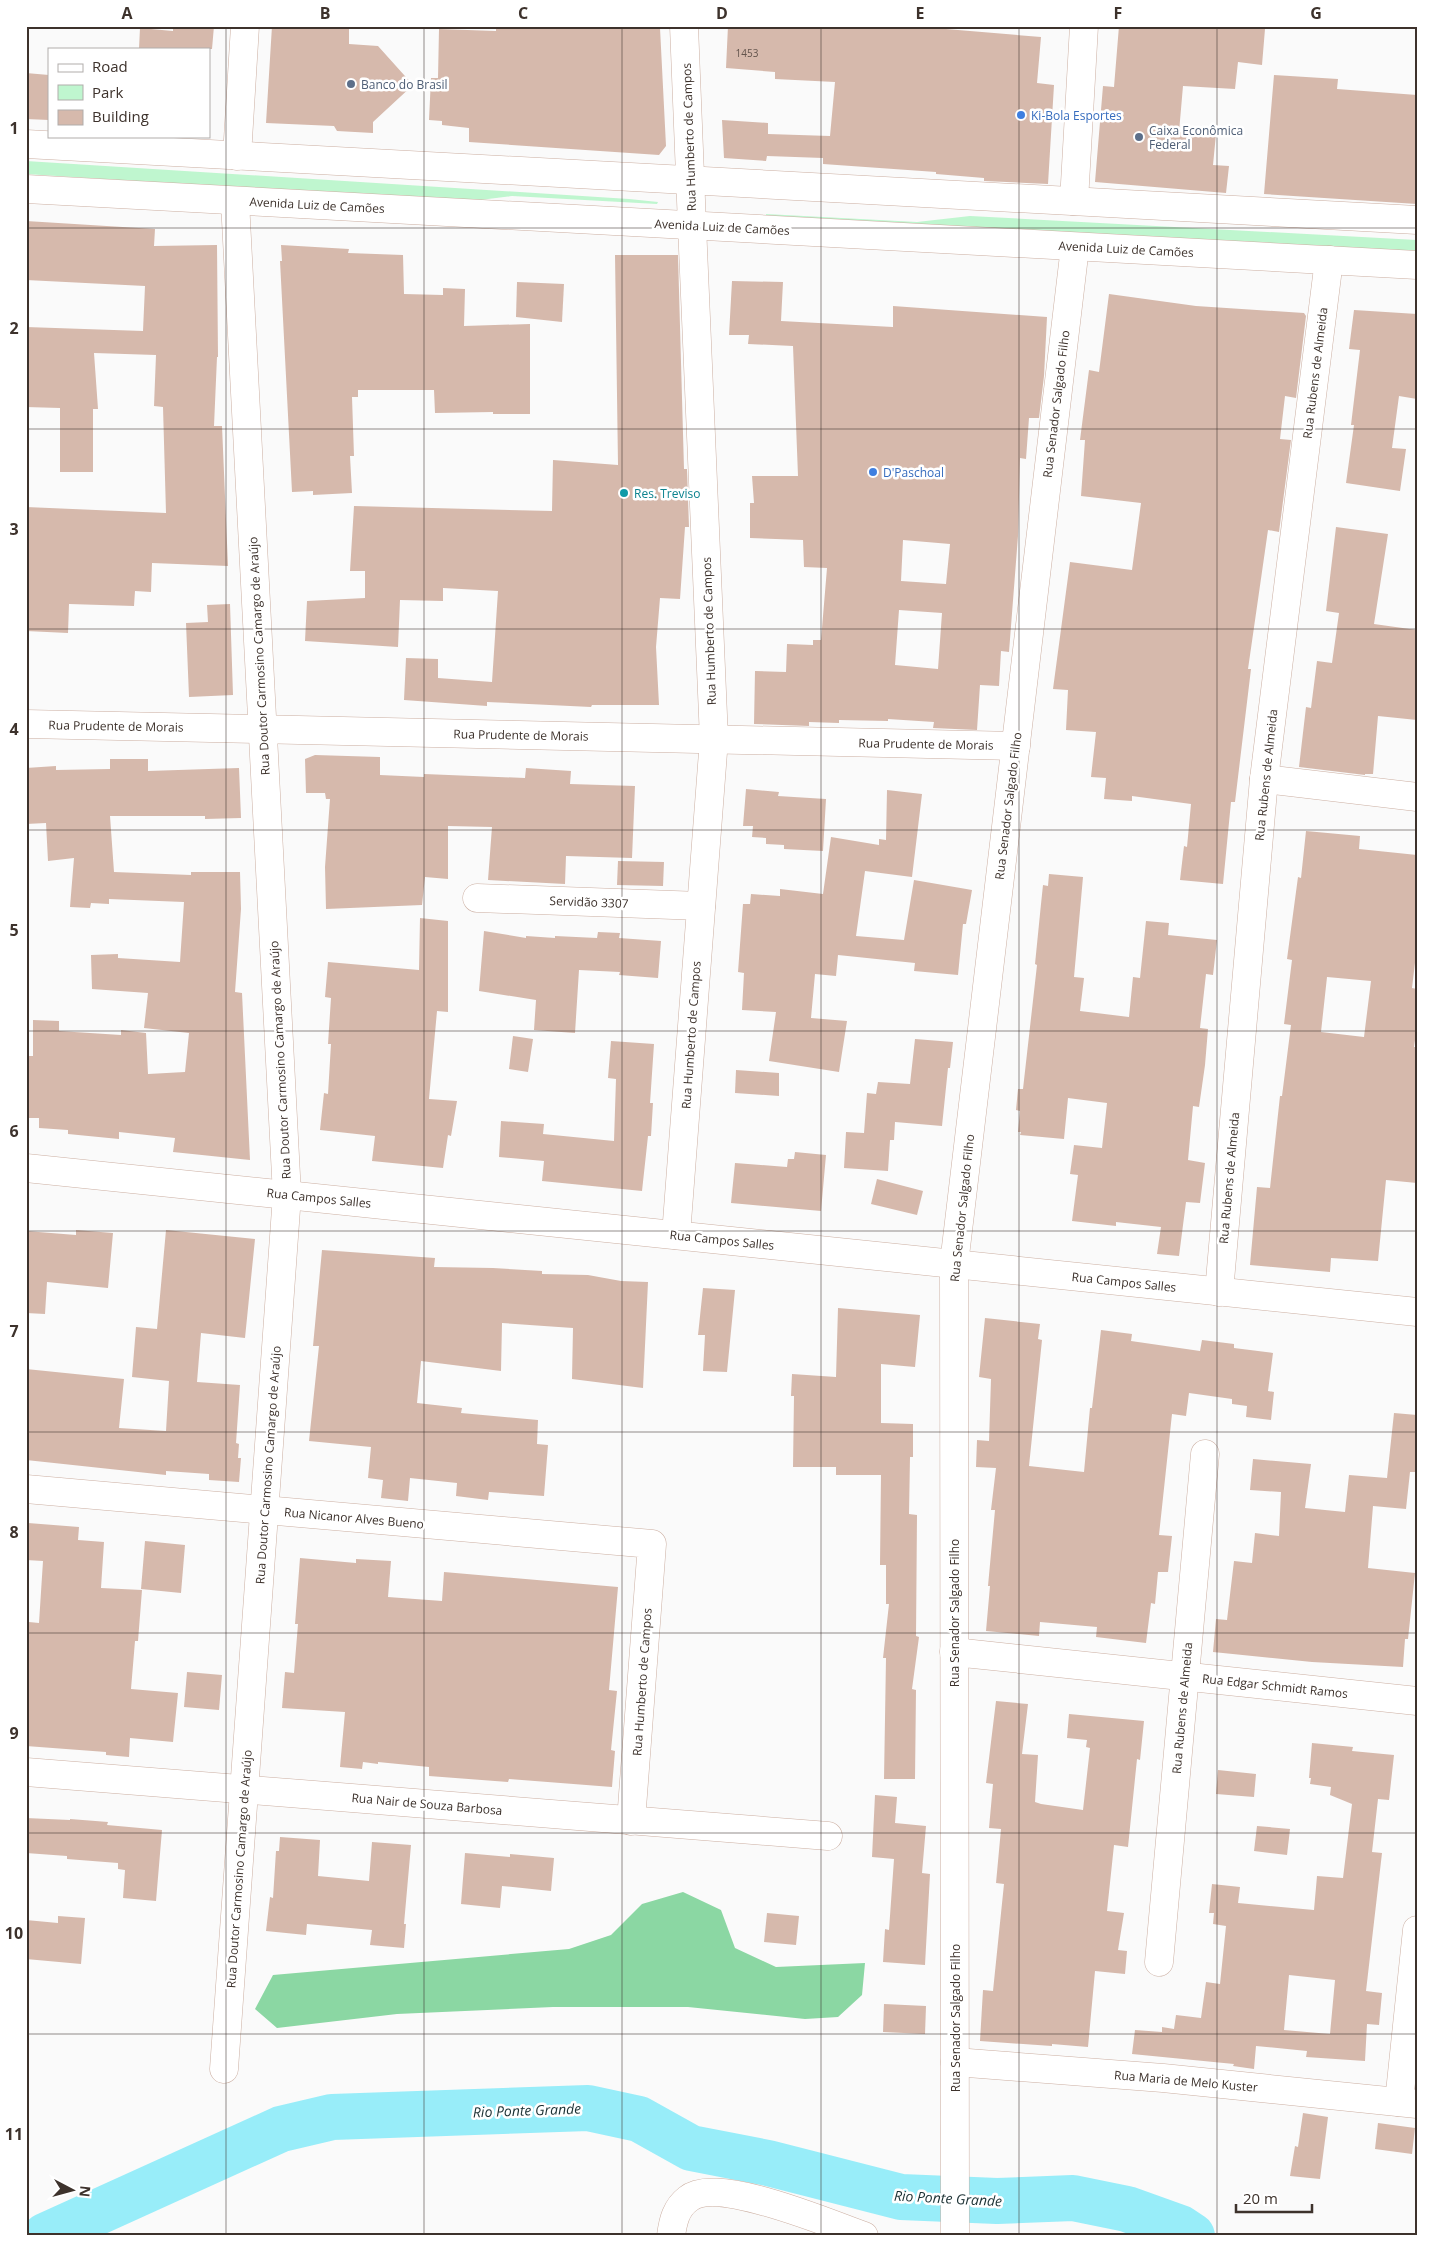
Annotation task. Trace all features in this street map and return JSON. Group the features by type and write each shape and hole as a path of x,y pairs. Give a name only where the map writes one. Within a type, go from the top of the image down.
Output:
{"street":[{"path":"237,156 245,26"},
{"name":"Rua Humberto de Campos","path":"676,1235 714,739 684,26"},
{"path":"1074,201 1084,26"},
{"path":"26,144 1417,220"},
{"name":"Avenida Luiz de Camões","path":"26,189 1417,265"},
{"name":"Rua Doutor Carmosino Camargo de Araújo","path":"224,2069 287,1195 235,201"},
{"name":"Rua Senador Salgado Filho","path":"955,2236 954,1264 1075,247"},
{"name":"Rua Rubens de Almeida","path":"1219,1292 1264,779 1329,260"},
{"name":"Rua Prudente de Morais","path":"26,724 1016,746"},
{"path":"1264,779 1417,797"},
{"name":"Servidão 3307","path":"477,898 701,906"},
{"name":"Rua Campos Salles","path":"26,1168 1417,1312"},
{"name":"Rua Rubens de Almeida","path":"1159,1962 1205,1454"},
{"name":"Rua Nicanor Alves Bueno","path":"26,1489 652,1544"},
{"name":"Rua Humberto de Campos","path":"631,1821 652,1544"},
{"name":"Rua Edgar Schmidt Ramos","path":"954,1652 1417,1702"},
{"name":"Rua Nair de Souza Barbosa","path":"26,1772 828,1836"},
{"path":"1408,2103 1417,1930"},
{"name":"Rua Maria de Melo Kuster","path":"955,2062 1163,2078 1408,2103"},
{"path":"671,2236 675,2215 688,2198 703,2192 722,2192 746,2196 864,2236"}],"green space":[{"path":"26,161 658,202 657,204 512,196 464,202 26,174"},
{"path":"766,214 917,222 970,216 1417,240 1417,254 766,216"},
{"path":"683,1892 721,1910 735,1948 776,1967 865,1963 862,1995 838,2017 805,2019 688,2007 553,2007 397,2014 277,2028 255,2009 273,1975 569,1949 611,1935 642,1904"}],"building":[{"path":"173,26 214,26 212,49 139,48 140,28 173,31"},
{"name":"Banco do Brasil","path":"272,26 349,26 349,44 378,46 413,85 373,122 373,133 337,131 334,126 266,123"},
{"path":"496,26 660,28 666,146 659,155 469,142 469,128 442,125 442,121 429,120 431,78 438,78 439,29 496,31"},
{"path":"728,26 935,26 934,28 1041,37 1037,83 1054,85 1048,184 984,181 984,178 936,174 936,172 823,164 823,158 767,156 766,161 724,158 722,120 768,123 768,134 830,136 835,82 775,79 775,72 726,68"},
{"path":"1119,26 1236,26 1265,29 1262,65 1238,62 1235,89 1183,86 1179,132 1216,134 1213,165 1229,166 1226,193 1095,182 1103,86 1114,87"},
{"path":"26,73 48,75 48,120 26,119"},
{"path":"1274,75 1338,79 1337,89 1417,95 1417,204 1264,194"},
{"path":"26,221 155,229 154,246 217,245 218,357 214,426 222,426 228,566 152,563 151,592 135,591 134,606 69,604 68,633 26,631 26,507 166,513 163,407 154,406 156,355 94,353 98,409 93,409 93,472 60,472 60,408 26,407 26,327 143,331 145,286 26,280"},
{"path":"281,245 349,249 348,253 403,255 404,294 443,295 443,288 465,289 464,326 530,324 530,414 493,414 493,412 435,413 434,390 358,390 358,397 352,397 354,456 350,456 352,493 313,495 313,491 292,492 280,261 282,261"},
{"path":"615,255 678,255 684,469 687,469 689,527 685,527 680,599 660,598 656,647 659,705 592,705 591,707 487,702 487,706 404,700 406,658 438,659 438,678 492,682 498,591 443,588 443,601 400,600 398,647 305,641 307,601 365,598 365,571 350,571 354,506 552,511 553,460 618,465"},
{"path":"732,281 783,282 781,321 893,327 893,306 1047,317 1044,376 1039,418 1029,418 1026,459 1020,458 1018,536 1009,652 1001,651 999,686 980,685 977,730 933,728 934,722 888,719 888,721 839,720 839,723 809,722 809,726 754,724 755,671 786,672 787,644 813,645 813,640 821,640 827,568 804,567 803,540 750,538 750,503 754,503 752,476 798,476 793,346 748,344 749,335 729,335","holes":["903,540 950,544 946,584 901,581","899,610 942,613 938,669 895,665"]},
{"path":"517,282 564,284 562,322 516,317"},
{"path":"1109,294 1196,306 1304,313 1306,316 1296,398 1285,396 1280,439 1291,440 1279,532 1268,530 1248,669 1251,669 1235,802 1231,802 1223,884 1180,880 1184,846 1187,847 1191,804 1132,796 1132,801 1104,799 1106,778 1091,777 1096,732 1066,730 1068,690 1053,689 1070,562 1132,570 1141,503 1081,496 1085,440 1080,440 1089,370 1099,372"},
{"path":"1354,310 1417,314 1417,399 1399,396 1392,448 1406,449 1400,491 1346,483 1354,425 1351,425 1360,350 1349,349"},
{"path":"1336,527 1388,534 1374,624 1417,630 1417,720 1378,716 1373,774 1365,775 1299,767 1306,707 1311,708 1317,661 1332,663 1339,613 1326,611"},
{"path":"230,604 233,695 189,697 186,623 208,622 207,605"},
{"path":"315,755 380,757 380,775 424,777 424,774 525,778 526,768 571,771 570,784 635,786 632,858 566,856 565,884 488,880 492,827 448,826 448,879 425,877 422,905 326,909 325,867 330,799 326,799 325,793 306,793 305,759"},
{"path":"110,759 148,759 148,771 239,768 241,818 205,819 205,816 110,816 114,872 191,875 191,872 240,872 241,909 235,992 242,993 250,1160 173,1152 175,1138 119,1132 119,1139 68,1134 68,1130 39,1128 39,1118 26,1118 26,1056 33,1056 33,1020 59,1021 59,1031 121,1035 121,1030 146,1033 148,1074 185,1072 189,1033 144,1028 148,993 92,989 91,955 118,954 118,958 180,962 184,902 109,899 109,904 91,903 90,908 70,907 74,858 48,861 46,823 26,824 26,768 56,766 56,770 110,769"},
{"path":"746,789 779,792 778,796 826,799 823,851 784,849 784,845 766,844 766,838 752,837 753,826 743,826"},
{"path":"887,790 922,794 912,877 865,871 856,936 904,940 914,880 972,890 966,924 963,924 958,975 914,971 915,963 838,955 836,976 815,974 811,1018 847,1021 839,1072 769,1061 776,1012 742,1010 744,973 738,972 743,904 750,904 751,894 780,896 780,889 823,894 831,837 879,845 879,839 886,840"},
{"path":"1306,831 1360,836 1359,849 1417,855 1417,946 1412,988 1417,989 1417,1027 1414,1047 1417,1047 1417,1183 1386,1180 1378,1261 1331,1258 1330,1272 1250,1265 1257,1187 1270,1188 1280,1096 1282,1096 1291,1025 1284,1024 1292,960 1287,959 1298,877 1301,878","holes":["1327,977 1371,981 1364,1037 1321,1032"]},
{"path":"618,861 664,862 663,886 617,885"},
{"path":"1049,874 1083,877 1074,977 1084,978 1080,1011 1129,1017 1133,977 1140,978 1146,921 1169,923 1168,935 1217,940 1213,975 1206,974 1200,1028 1208,1029 1205,1065 1199,1107 1193,1106 1188,1160 1205,1163 1200,1203 1186,1202 1179,1256 1157,1254 1161,1227 1116,1222 1116,1226 1072,1221 1078,1175 1070,1174 1074,1145 1102,1148 1107,1103 1068,1098 1064,1139 1020,1135 1021,1132 1018,1132 1020,1111 1016,1110 1018,1089 1023,1089 1037,965 1035,964 1043,885 1048,886"},
{"path":"420,918 448,921 448,1012 437,1011 429,1099 457,1101 451,1136 448,1135 443,1168 372,1161 375,1136 320,1130 324,1093 328,1094 331,1044 328,1044 331,998 325,997 328,962 419,970"},
{"path":"484,931 526,938 526,936 555,938 555,936 597,938 598,932 620,933 619,938 661,941 658,978 619,975 620,972 579,970 575,1033 534,1030 536,1000 479,991"},
{"path":"513,1036 533,1039 528,1072 509,1069"},
{"path":"915,1039 953,1042 950,1068 948,1068 942,1126 895,1122 894,1140 890,1140 888,1171 844,1168 846,1132 864,1133 867,1093 876,1094 878,1082 910,1084"},
{"path":"611,1041 654,1044 650,1103 653,1103 651,1136 648,1136 642,1191 542,1181 544,1161 499,1157 501,1121 544,1124 543,1134 614,1141 616,1079 608,1078"},
{"path":"736,1070 779,1073 779,1096 735,1093"},
{"path":"795,1152 826,1155 821,1211 731,1203 735,1163 787,1167 788,1159 794,1159"},
{"path":"877,1179 923,1191 917,1215 871,1204"},
{"path":"76,1230 113,1233 108,1288 47,1282 45,1314 26,1313 26,1231 76,1235"},
{"path":"166,1230 255,1239 245,1338 201,1333 197,1382 240,1385 236,1443 239,1444 238,1458 241,1458 239,1482 209,1480 209,1474 166,1471 166,1475 26,1460 26,1369 124,1379 119,1428 166,1431 169,1381 132,1377 136,1327 157,1329"},
{"path":"322,1250 435,1258 434,1267 542,1271 542,1274 588,1275 621,1281 648,1282 643,1388 572,1379 573,1328 502,1323 501,1371 421,1361 417,1403 462,1408 461,1413 538,1420 537,1444 548,1445 544,1496 489,1492 488,1500 456,1496 457,1483 410,1478 408,1501 381,1498 383,1480 368,1478 371,1447 309,1441 319,1346 313,1346"},
{"path":"703,1288 735,1290 727,1372 703,1371 705,1335 698,1335"},
{"path":"838,1308 920,1315 915,1367 881,1364 881,1423 913,1424 913,1457 910,1457 909,1514 917,1515 916,1636 919,1637 912,1689 916,1690 915,1779 884,1779 886,1658 883,1658 889,1604 886,1604 886,1565 880,1565 881,1475 836,1475 836,1467 793,1467 794,1396 791,1396 792,1374 836,1377"},
{"path":"985,1318 1040,1324 1038,1339 1042,1340 1029,1466 1084,1472 1090,1408 1092,1408 1101,1330 1132,1334 1131,1341 1200,1351 1202,1340 1234,1344 1234,1348 1273,1353 1268,1391 1274,1392 1271,1420 1246,1417 1247,1406 1232,1404 1232,1399 1189,1393 1186,1416 1172,1414 1159,1535 1172,1536 1168,1572 1158,1572 1155,1604 1151,1603 1146,1643 1096,1637 1097,1627 1040,1622 1039,1636 986,1631 995,1510 991,1510 996,1468 976,1467 977,1440 989,1441 991,1379 979,1377"},
{"path":"1394,1413 1417,1415 1415,1472 1410,1472 1406,1509 1373,1506 1368,1568 1415,1573 1408,1639 1405,1639 1403,1667 1312,1662 1213,1652 1216,1619 1227,1620 1234,1561 1252,1563 1255,1533 1279,1536 1281,1492 1250,1490 1253,1459 1311,1464 1305,1508 1345,1512 1349,1475 1387,1478"},
{"path":"28,1523 79,1527 78,1540 104,1542 101,1588 142,1590 138,1641 135,1641 131,1689 178,1693 173,1742 130,1738 129,1757 106,1755 106,1752 26,1746 29,1654 26,1652 29,1622 39,1623 43,1561 26,1560"},
{"path":"145,1541 185,1545 181,1593 141,1589"},
{"path":"300,1558 356,1563 356,1559 391,1561 388,1597 442,1601 444,1572 618,1587 609,1690 617,1691 611,1750 615,1751 612,1787 509,1779 508,1782 429,1776 429,1767 378,1762 378,1764 363,1762 362,1769 340,1767 345,1712 282,1708 285,1672 294,1673 298,1624 295,1624"},
{"path":"187,1672 222,1675 219,1710 184,1707"},
{"path":"996,1701 1028,1704 1022,1754 1038,1755 1035,1802 1083,1810 1090,1748 1086,1747 1087,1740 1067,1738 1069,1714 1144,1721 1140,1760 1137,1759 1128,1847 1114,1845 1107,1911 1124,1913 1118,1950 1127,1951 1125,1974 1095,1971 1088,2047 980,2041 983,1990 993,1991 1004,1884 996,1883 1001,1829 989,1828 993,1784 986,1783"},
{"path":"1312,1743 1353,1747 1352,1751 1394,1755 1389,1800 1378,1799 1372,1852 1382,1853 1366,1991 1382,1993 1379,2025 1367,2024 1365,2061 1306,2057 1307,2051 1256,2046 1254,2069 1233,2066 1234,2064 1132,2054 1135,2030 1162,2032 1162,2027 1174,2029 1176,2015 1201,2018 1206,1982 1220,1984 1226,1926 1213,1924 1214,1913 1209,1913 1212,1884 1240,1887 1238,1903 1314,1910 1317,1876 1343,1878 1352,1804 1330,1795 1331,1787 1310,1784 1311,1778 1309,1778","holes":["1289,1975 1335,1980 1330,2034 1284,2030"]},
{"path":"1218,1770 1256,1774 1254,1797 1216,1794"},
{"path":"875,1795 897,1797 895,1823 926,1826 922,1873 930,1874 925,1965 883,1962 885,1929 889,1930 894,1859 872,1857"},
{"path":"26,1818 108,1822 107,1825 162,1830 156,1901 123,1898 125,1870 118,1869 118,1863 67,1859 67,1856 26,1853"},
{"path":"1257,1826 1290,1829 1287,1855 1254,1851"},
{"path":"280,1837 320,1840 318,1876 369,1881 372,1842 411,1845 404,1924 406,1924 404,1948 370,1945 372,1930 307,1924 306,1935 266,1931 270,1897 273,1898 276,1851 279,1851"},
{"path":"465,1853 510,1857 510,1854 554,1858 551,1891 502,1886 500,1908 461,1904"},
{"path":"767,1913 799,1916 796,1945 764,1942"},
{"path":"58,1916 85,1918 81,1964 26,1959 26,1920 58,1923"},
{"path":"884,2004 926,2006 925,2034 883,2032"},
{"path":"1303,2113 1328,2117 1320,2179 1290,2176 1295,2146 1298,2147"},
{"path":"1378,2123 1415,2128 1412,2154 1375,2149"}],"waterway":[{"name":"Rio Ponte Grande","path":"45,2236 281,2129 332,2117 588,2108 639,2119 691,2148 768,2163 901,2197 997,2201 1073,2198 1127,2209 1180,2228 1192,2236"}],"place":[{"name":"Banco do Brasil","path":"351,84"},
{"name":"Ki-Bola Esportes","path":"1021,115"},
{"name":"Caixa Econômica Federal","path":"1139,137"},
{"name":"D'Paschoal","path":"873,472"},
{"name":"Res. Treviso","path":"624,493"}]}
